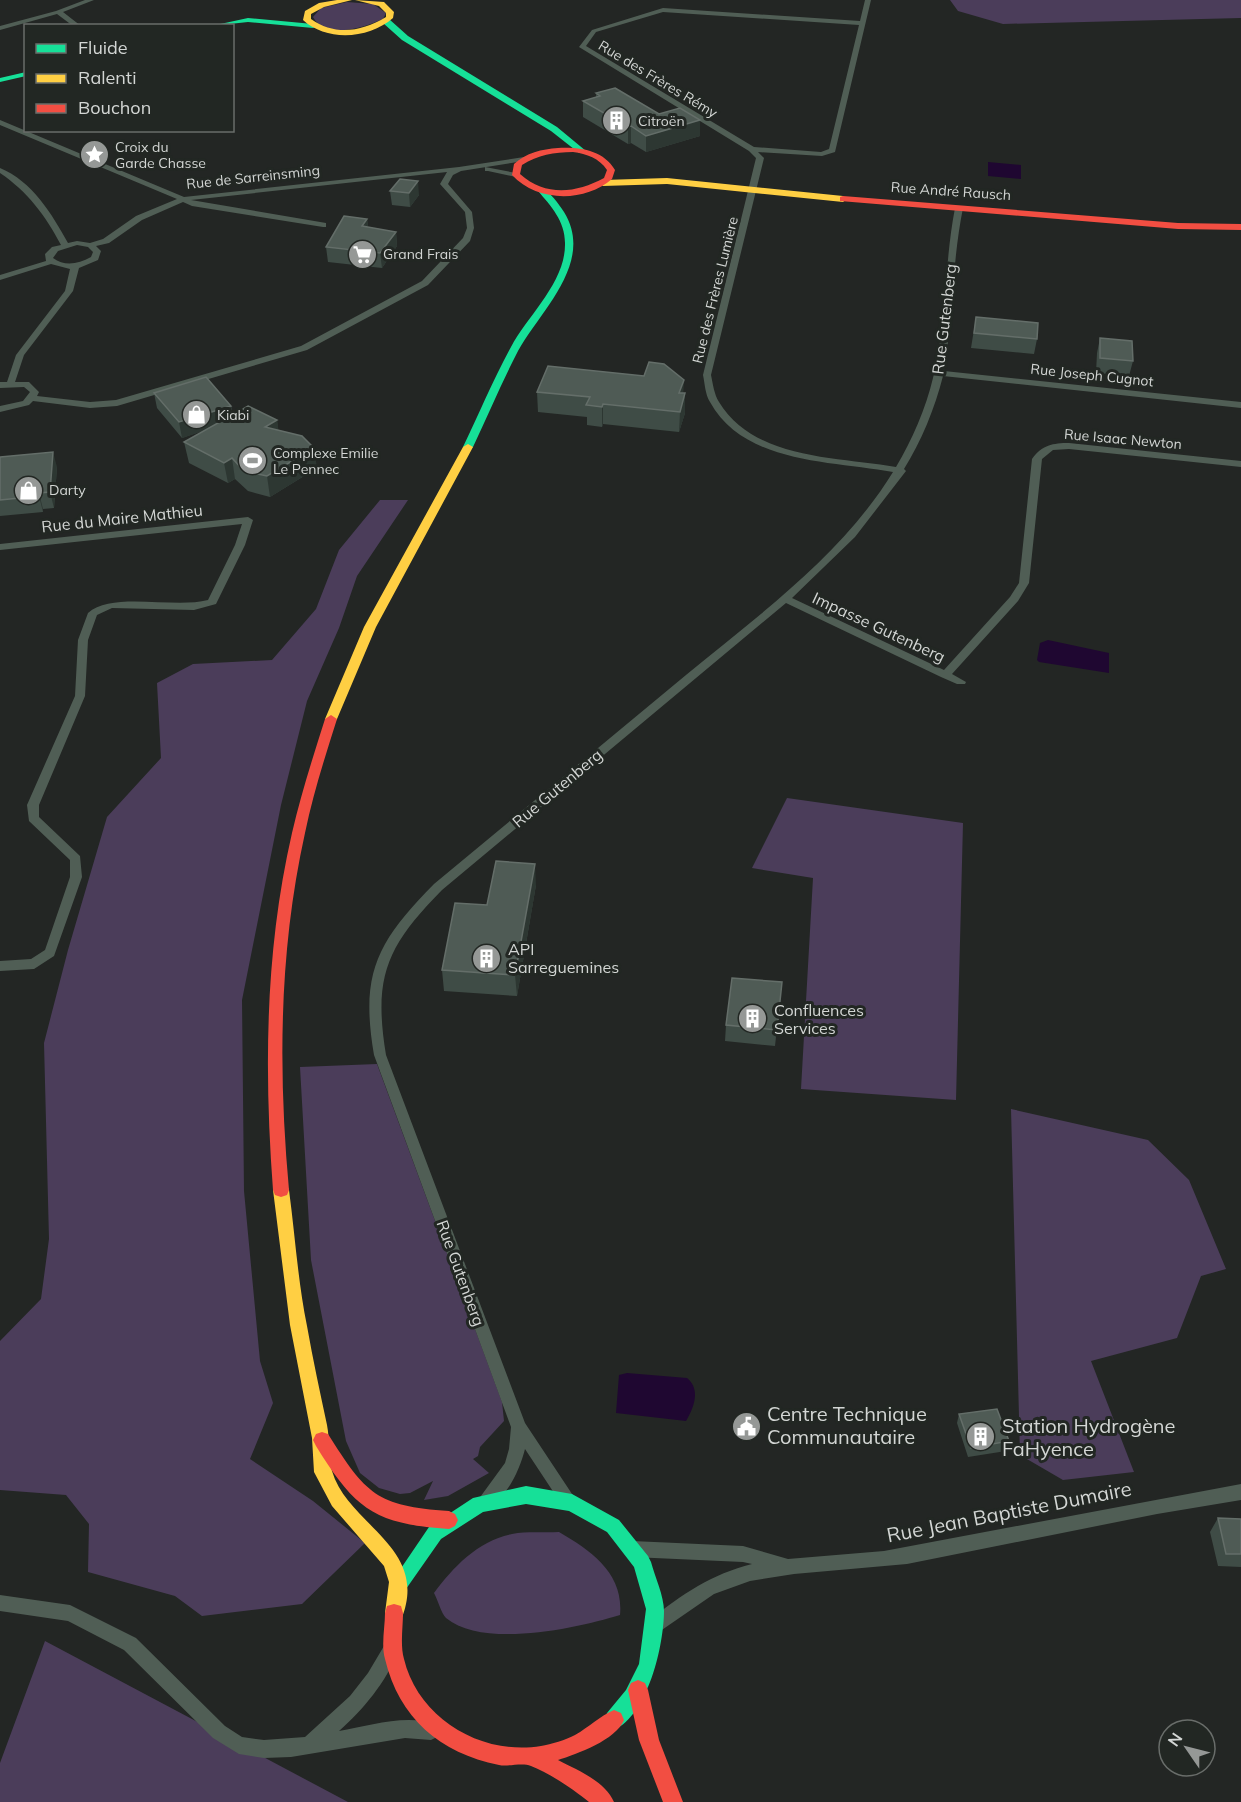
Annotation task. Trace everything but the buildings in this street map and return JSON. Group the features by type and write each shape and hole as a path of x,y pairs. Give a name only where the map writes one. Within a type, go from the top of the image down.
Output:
{"main road":[{"path":"311,20 322,5 348,0"},
{"path":"359,0 381,2 390,12 386,21 362,31"},
{"path":"225,24 248,20 311,20 334,32 362,31 405,38"},
{"path":"386,21 405,38"},
{"name":"Rue André Rausch","path":"405,38 561,135 582,151 602,158 610,166 659,181"},
{"path":"0,80 24,74"},
{"path":"561,135 557,144 547,151 524,159 518,164 516,175 525,185 542,191 578,192"},
{"path":"547,151 582,151"},
{"path":"603,183 610,175 610,166"},
{"name":"Rue André Rausch","path":"578,192 603,183 632,180 659,181 753,192 1178,226 1241,227"},
{"path":"400,1583 382,1548 331,1491 322,1470 321,1438 302,1349 284,1224 275,1085 279,961 297,835 325,734 356,654 385,594 463,458 518,342 565,264 570,243 561,214 553,200 542,191"},
{"path":"561,214 566,200 578,192"},
{"path":"321,1438 348,1482 374,1507 404,1518 449,1520"},
{"path":"526,1494 568,1500 604,1519 632,1549 650,1586 655,1628 650,1659 638,1690 620,1715 596,1737 568,1752 538,1760 510,1762 482,1757 457,1747 434,1731 418,1714 405,1694 391,1650 390,1627 400,1583 420,1548 449,1520 484,1501 526,1494"},
{"path":"638,1690 649,1740 674,1802"},
{"path":"538,1760 583,1784 604,1802"}],"street":[{"path":"0,28 91,0"},
{"path":"863,23 868,0"},
{"name":"Rue des Frères Rémy","path":"663,10 863,23 832,150 822,154 752,149 582,47 594,31 663,10"},
{"path":"58,12 75,24"},
{"name":"Rue de Sarreinsming","path":"0,122 183,199 459,169 524,159"},
{"path":"752,149 760,158 753,192"},
{"path":"0,409 17,407 33,398 90,405 117,403 304,348 425,283 438,272 467,239 470,233 466,207 453,192 445,187 445,180 459,169"},
{"path":"453,192 454,181 472,170 496,169 516,175"},
{"path":"0,170 37,197 49,213 65,244"},
{"name":"Rue des Frères Lumière","path":"753,192 707,375 714,401 740,432 781,450 902,471"},
{"path":"90,246 97,251 95,258 75,267 59,266 51,262 48,256 50,252 65,244 90,246 106,241 139,218 183,199 192,204 323,225"},
{"name":"Rue Gutenberg","path":"568,1500 519,1428 380,1055 373,1009 380,965 404,924 438,887 785,599 839,550 902,471 918,435 939,373 959,208"},
{"path":"0,278 51,262"},
{"path":"11,382 20,355 69,291 74,279 75,267"},
{"name":"Rue Joseph Cugnot","path":"939,373 1241,405"},
{"path":"0,385 11,382 32,387 35,392 33,398"},
{"name":"Rue Isaac Newton","path":"945,675 1014,599 1024,583 1037,459 1040,452 1052,446 1069,446 1241,464"},
{"name":"Rue du Maire Mathieu","path":"0,547 248,520 240,545 212,602 194,607 111,605 93,612 88,622 81,657 80,696 33,805 33,818 76,859 76,877 50,953 34,964 0,966"},
{"name":"Impasse Gutenberg","path":"785,599 962,682"},
{"name":"Rue Gutenberg","path":"484,1501 501,1484 513,1464 518,1450 519,1428"},
{"name":"Rue Jean Baptiste Dumaire","path":"655,1628 697,1592 728,1580 785,1566 907,1556 1125,1510 1241,1492"},
{"name":"Rue Jean Baptiste Dumaire","path":"632,1549 743,1554 785,1566"},
{"path":"0,1603 70,1613 130,1644 219,1732 239,1745 264,1749 291,1748 311,1743 350,1740 372,1733 405,1729 434,1731"},
{"path":"311,1743 341,1720 363,1697 391,1650"}],"shaded area":[{"path":"950,0 1241,0 1241,18 1003,24 958,11"},
{"path":"347,2 373,4 386,13 383,19 346,30 327,29 313,17 321,8"},
{"path":"988,162 1021,165 1021,179 988,176"},
{"path":"380,500 408,500 357,576 339,628 307,701 281,805 242,1000 244,1191 260,1361 273,1403 250,1459 313,1501 365,1543 302,1604 202,1616 175,1596 88,1572 89,1524 66,1495 0,1490 0,1341 41,1299 49,1239 44,1043 68,950 107,817 161,758 157,683 193,664 272,660 316,609 339,550"},
{"path":"1048,640 1109,653 1109,673 1039,662 1037,660 1040,643"},
{"path":"787,798 963,823 956,1100 801,1089 813,878 752,868"},
{"path":"377,1064 502,1402 504,1421 480,1447 478,1456 473,1459 489,1473 448,1496 424,1500 433,1481 410,1493 400,1494 379,1488 360,1473 346,1441 311,1260 300,1067"},
{"path":"1011,1109 1148,1140 1189,1180 1226,1269 1201,1276 1177,1338 1091,1361 1134,1472 1063,1480 1020,1455"},
{"path":"627,1373 687,1378 694,1388 695,1399 686,1421 616,1413 619,1375"},
{"path":"559,1532 583,1547 603,1565 617,1587 620,1615 556,1630 506,1634 462,1627 444,1616 434,1593 458,1564 478,1548 512,1534"},
{"path":"45,1641 348,1802 0,1802 0,1763"}],"traffic: fast":[{"path":"225,24 248,20 313,26"},
{"path":"386,21 405,38 554,129 582,151"},
{"path":"0,80 24,74"},
{"path":"468,447 511,356 524,332 555,287 566,264 569,234 554,203 542,191"},
{"path":"400,1583 435,1533 479,1504 526,1495 572,1503 613,1526 642,1562 655,1609 648,1665 633,1697 614,1720"}],"traffic: slow":[{"path":"348,0 322,5 308,13 307,20 326,31 348,33 370,28 389,18 390,12 381,4 359,0"},
{"path":"603,183 667,181 843,199"},
{"path":"331,719 370,627 468,447"},
{"path":"281,1190 298,1325 321,1438 323,1472 338,1500 391,1561 398,1582 394,1613"}],"traffic: jam":[{"path":"573,150 590,153 604,161 611,170 608,179 585,190 560,194 537,190 516,175 518,164 531,157 551,151 573,150"},
{"path":"843,199 1178,226 1241,227"},
{"path":"281,1190 274,1071 279,952 298,833 331,719"},
{"path":"322,1440 347,1478 372,1502 386,1510 403,1515 449,1520"},
{"path":"394,1613 394,1657 407,1694 431,1724 463,1744 500,1755 540,1756 579,1744 614,1720"},
{"path":"638,1690 649,1740 673,1802"},
{"path":"538,1760 583,1784 604,1802"}],"place":[{"name":"Citroën","path":"617,121"},
{"name":"Croix du Garde Chasse","path":"94,155"},
{"name":"Grand Frais","path":"362,254"},
{"name":"Kiabi","path":"196,415"},
{"name":"Complexe Emilie Le Pennec","path":"252,461"},
{"name":"Darty","path":"28,490"},
{"name":"API Sarreguemines","path":"487,958"},
{"name":"Confluences Services","path":"753,1019"},
{"name":"Centre Technique Communautaire","path":"746,1426"},
{"name":"Station Hydrogène FaHyence","path":"981,1437"}]}
